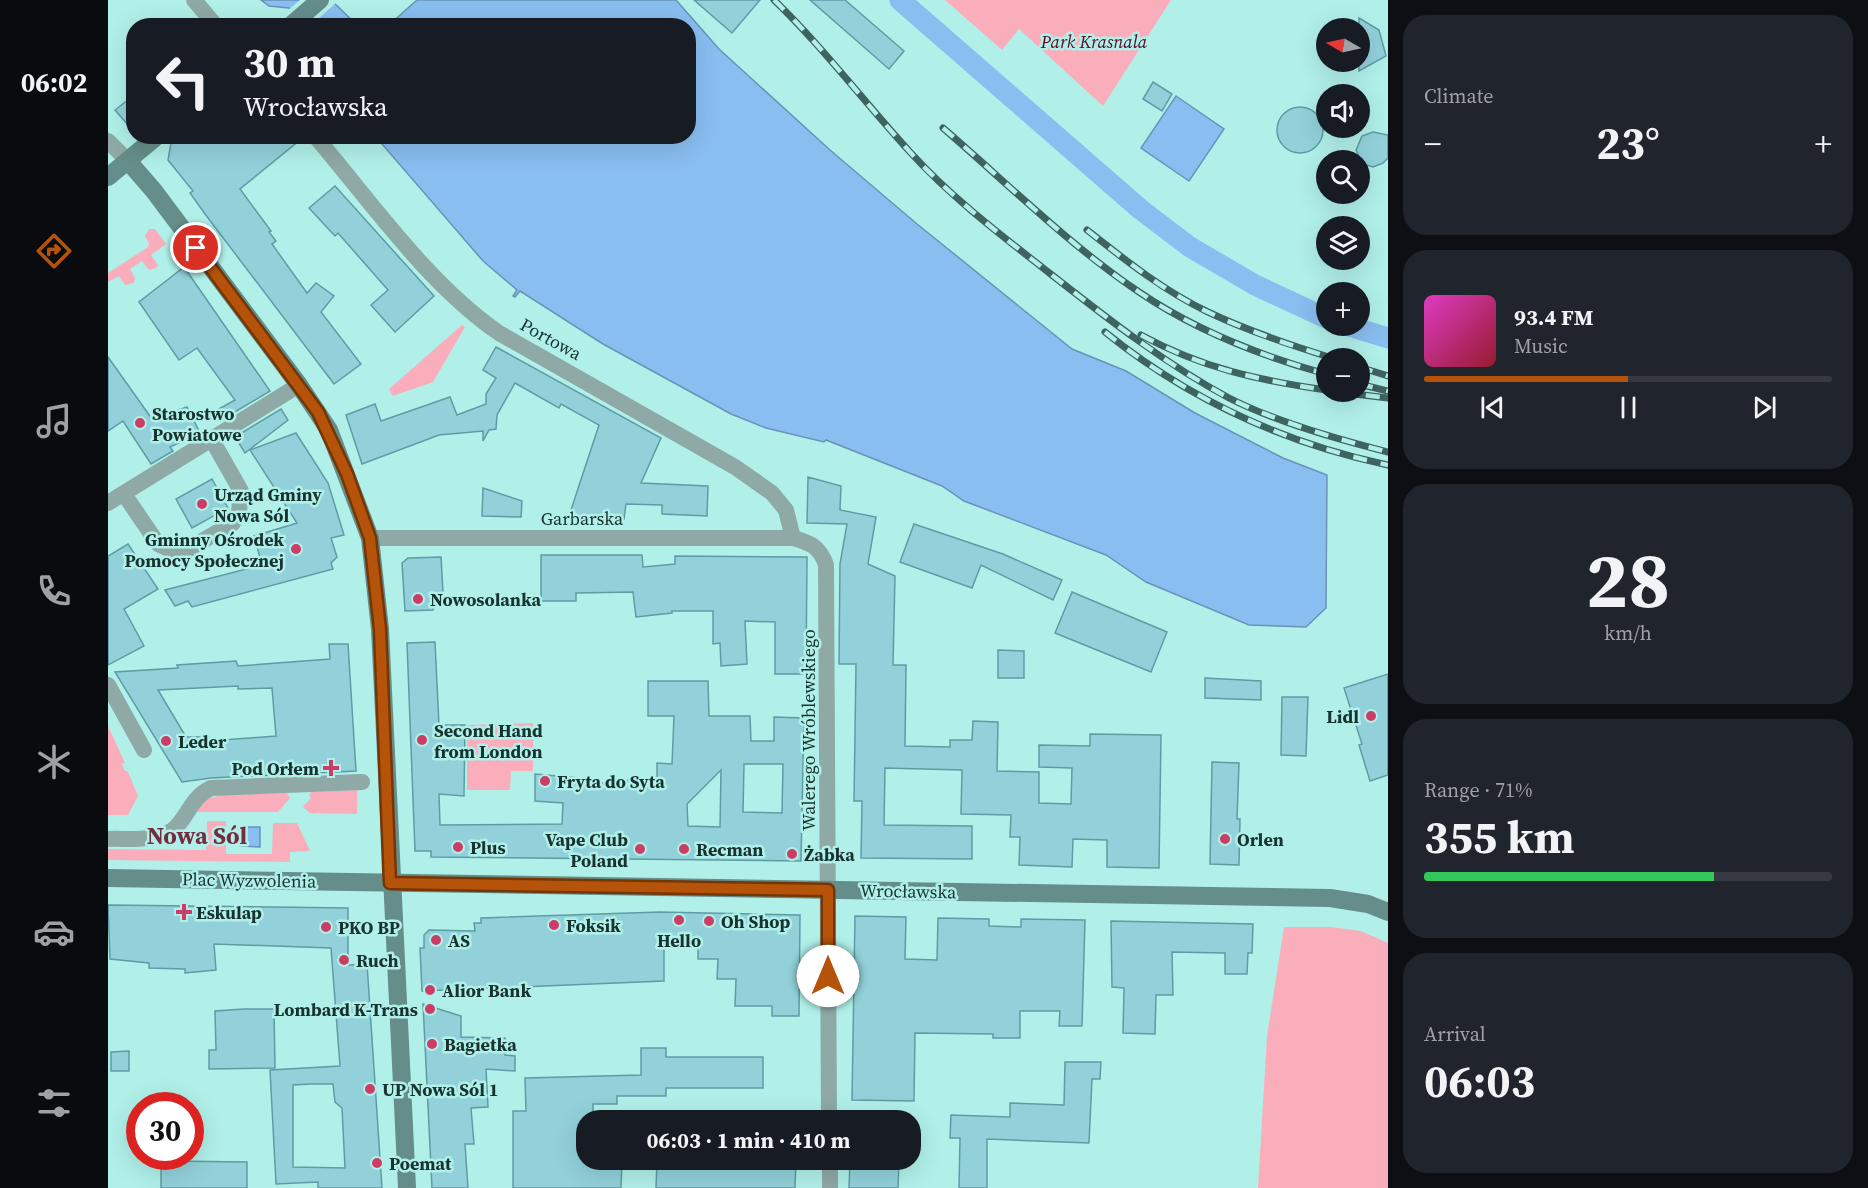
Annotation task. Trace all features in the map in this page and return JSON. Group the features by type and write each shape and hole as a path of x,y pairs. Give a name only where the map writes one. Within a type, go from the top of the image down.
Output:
{"street":[{"path":"195,0 210,18"},
{"path":"299,18 320,0"},
{"path":"108,141 128,160 299,384 328,430 370,538 380,629 390,883 407,1188"},
{"path":"108,177 147,144"},
{"name":"Portowa","path":"322,144 445,289 471,313 499,333 735,467 772,493 786,510 793,538"},
{"path":"108,503 299,384"},
{"path":"124,494 158,544 165,549 187,550 233,523 239,512 241,491 212,440"},
{"name":"Garbarska","path":"370,538 793,538"},
{"name":"Walerego Wróblewskiego","path":"793,538 809,542 821,551 826,565 829,1110"},
{"path":"108,685 144,750"},
{"path":"108,839 160,837 176,828 192,802 200,793 211,788 362,782"},
{"name":"Plac Wyzwolenia","path":"108,878 390,883"},
{"name":"Wrocławska","path":"390,883 1330,898 1368,904 1388,912"},
{"path":"830,1170 830,1188"}],"green space":[{"name":"Park Krasnala","path":"945,0 1171,0 1103,106 1019,29 1002,50"},
{"path":"149,229 155,229 166,244 151,255 158,265 156,268 149,270 142,261 130,269 135,278 134,283 125,285 119,276 108,282 108,273 148,247 149,243 145,236"},
{"path":"462,325 465,327 433,382 393,396 389,389"},
{"path":"533,723 533,771 511,771 510,790 467,790 467,725"},
{"path":"108,726 125,763 122,764 124,770 128,772 138,796 128,815 108,815"},
{"path":"357,790 357,814 310,813 303,807 311,798 309,795 311,792"},
{"path":"287,793 290,798 278,812 198,812 198,801 223,795"},
{"path":"207,821 226,821 226,854 272,854 273,823 297,823 310,851 290,852 290,862 108,860 108,849 206,850"},
{"path":"1284,927 1331,927 1361,931 1388,943 1388,1188 1258,1188 1267,1036"}],"water":[{"path":"261,0 331,0 350,18 297,18 289,8 269,6"},
{"path":"417,0 676,0 692,18 397,18"},
{"path":"696,23 719,49 830,150 917,224 1072,349 1126,371 1195,413 1283,458 1327,475 1326,608 1306,627 1249,625 1146,582 1106,555 964,501 942,486 826,440 824,442 766,428 731,414 603,344 520,291 515,297 513,296 517,290 483,261 382,144 696,144"},
{"path":"1176,96 1224,129 1189,181 1141,148"},
{"path":"241,827 260,827 260,847 240,846"}],"pier":[{"path":"300,0 334,0 336,3 319,18 292,18 287,11"}],"building":[{"path":"694,0 760,0 732,33"},
{"path":"810,0 845,0 904,51 889,69"},
{"path":"1370,25 1379,30 1386,56 1370,65"},
{"path":"1153,82 1172,94 1162,111 1143,99"},
{"path":"126,101 126,123 115,110"},
{"path":"1300,107 1316,114 1316,138 1321,139 1309,151 1300,153 1291,151 1279,139 1277,130 1279,121 1291,109"},
{"path":"1370,133 1388,135 1388,158 1373,167 1370,166 1370,150 1356,150 1361,138 1370,138"},
{"path":"171,144 295,144 240,189 271,231 269,232 276,241 272,244 307,293 316,283 334,296 321,312 361,364 334,384 205,214 190,193 193,191 168,160"},
{"path":"335,186 434,296 395,332 371,305 388,290 338,233 335,236 309,208"},
{"path":"184,267 270,391 223,419 217,410 235,400 197,348 179,360 139,302"},
{"path":"496,347 661,438 641,483 708,486 707,516 662,514 662,505 626,504 624,519 568,519 599,425 561,404 559,408 515,383 497,415 496,429 489,430 483,441 483,431 439,435 362,464 346,415 375,404 381,421 450,397 457,415 486,404 486,394 496,378 483,370"},
{"path":"108,357 152,419 187,407 200,433 170,447 173,451 151,464 123,421 108,431"},
{"path":"281,409 288,420 245,453 235,437"},
{"path":"296,433 328,483 344,535 331,538 337,557 331,563 333,569 192,607 188,601 175,606 165,590 262,565 254,536 297,523 250,450"},
{"path":"808,477 841,486 840,510 876,517 868,564 895,576 893,665 906,665 905,746 950,747 950,740 972,740 973,721 998,722 997,771 1039,772 1039,803 1071,804 1072,768 1039,767 1039,745 1090,746 1090,734 1161,735 1159,868 1107,867 1107,840 1073,839 1072,867 1019,865 1020,837 1010,837 1011,815 961,814 962,770 885,768 884,825 972,826 972,859 861,858 862,801 854,801 856,664 839,664 840,564 847,524 807,523"},
{"name":"Urząd Gminy Nowa Sól","path":"212,479 228,508 192,528 176,499"},
{"path":"483,488 522,501 521,517 482,516"},
{"path":"914,524 1003,554 1062,580 1053,600 981,565 972,588 900,562"},
{"path":"128,544 158,589 124,609 144,646 108,665 108,556"},
{"path":"541,555 642,555 643,567 675,564 675,556 807,557 806,674 775,674 775,622 745,621 747,664 721,666 720,643 713,644 713,611 672,611 672,613 636,617 633,592 576,593 576,601 541,601"},
{"path":"441,557 443,592 432,593 433,610 405,611 402,563 408,558"},
{"path":"1072,592 1167,632 1151,672 1055,633"},
{"path":"435,642 439,725 465,725 464,796 439,794 440,825 562,824 563,803 535,801 535,774 581,778 581,783 622,783 622,780 657,781 657,763 672,764 674,716 648,716 648,681 708,681 709,716 750,716 751,741 774,741 774,717 804,718 801,861 431,857 431,851 415,851 407,643","holes":["744,764 783,764 782,813 743,812","721,770 720,827 688,826 687,804"]},
{"path":"329,644 348,644 356,771 211,778 182,782 115,672 236,661 238,666 330,659","holes":["238,686 238,689 272,688 276,736 209,741 209,737 186,737 158,690"]},
{"path":"998,650 1024,651 1024,678 998,678"},
{"name":"Lidl","path":"1388,674 1388,775 1370,781 1359,745 1362,744 1344,688"},
{"path":"1205,678 1261,681 1261,700 1205,698"},
{"path":"1282,697 1308,697 1306,756 1281,755"},
{"path":"1212,762 1239,763 1237,819 1240,819 1239,865 1210,864"},
{"path":"108,905 348,908 348,965 367,964 382,1188 318,1188 318,1182 276,1184 270,1070 340,1066 331,948 214,944 216,970 185,973 185,969 149,968 149,963 110,959","holes":["333,1084 335,1102 342,1108 345,1168 293,1167 293,1085"]},
{"path":"660,912 800,915 799,1016 772,1016 772,1006 735,1006 736,979 717,979 718,959 698,959 698,947 664,946 664,981 422,991 420,948 424,948 424,935 429,930 475,931 474,923 481,923 481,918"},
{"path":"855,916 906,917 905,959 937,960 938,918 989,919 989,926 1021,927 1021,919 1085,920 1082,1026 1059,1026 1060,1011 1020,1011 1020,1038 993,1038 993,1034 915,1033 914,1101 852,1100"},
{"path":"1111,921 1253,924 1252,953 1248,953 1247,974 1225,974 1225,953 1172,952 1173,995 1156,995 1155,1034 1123,1033 1124,988 1112,987"},
{"path":"423,1004 461,1016 461,1037 505,1038 505,1055 515,1056 515,1071 486,1069 488,1107 471,1108 474,1144 465,1144 468,1188 432,1188"},
{"path":"274,1009 275,1068 209,1069 209,1050 216,1050 215,1011"},
{"path":"641,1048 666,1048 666,1057 763,1057 763,1088 666,1088 666,1096 617,1096 617,1104 593,1104 593,1110 576,1110 576,1170 622,1170 621,1188 513,1188 513,1111 526,1111 525,1078 641,1075"},
{"path":"129,1051 129,1071 111,1071 111,1052"},
{"path":"1065,1062 1101,1062 1100,1079 1092,1079 1089,1143 987,1139 987,1188 959,1188 960,1138 950,1138 951,1115 1010,1117 1010,1103 1064,1105"},
{"path":"204,1161 247,1162 247,1188 161,1188 161,1170 204,1170"},
{"path":"657,1170 796,1170 795,1188 656,1188"},
{"path":"850,1170 899,1170 898,1188 849,1188"}],"waterway":[{"path":"900,0 1140,209 1190,247 1255,285 1316,313"},
{"path":"1370,332 1388,338"}],"railway":[{"path":"774,0 941,184 1008,241 1133,337 1204,384 1246,406 1307,429 1388,452"},
{"path":"943,128 1063,234 1113,274 1160,306 1206,330 1253,350 1316,371"},
{"path":"1087,230 1145,274 1192,304 1223,319 1316,353"},
{"path":"1105,332 1170,378 1239,415 1312,444 1388,465"},
{"path":"1141,335 1186,356 1230,371 1316,388"},
{"path":"1370,370 1388,376"},
{"path":"1370,387 1388,391"},
{"path":"1370,396 1388,398"}],"place":[{"name":"Starostwo Powiatowe","path":"140,423"},
{"name":"Urząd Gminy Nowa Sól","path":"202,504"},
{"name":"Gminny Ośrodek Pomocy Społecznej","path":"296,549"},
{"name":"Nowosolanka","path":"418,599"},
{"name":"Lidl","path":"1371,716"},
{"name":"Second Hand from London","path":"422,740"},
{"name":"Leder","path":"166,741"},
{"name":"Pod Orłem","path":"331,768"},
{"name":"Fryta do Syta","path":"545,781"},
{"name":"Orlen","path":"1225,839"},
{"name":"Plus","path":"458,847"},
{"name":"Vape Club Poland","path":"640,849"},
{"name":"Recman","path":"684,849"},
{"name":"Żabka","path":"792,854"},
{"name":"Eskulap","path":"184,912"},
{"name":"Hello","path":"679,920"},
{"name":"Oh Shop","path":"709,921"},
{"name":"Foksik","path":"554,925"},
{"name":"PKO BP","path":"326,927"},
{"name":"AS","path":"436,940"},
{"name":"Ruch","path":"344,960"},
{"name":"Alior Bank","path":"430,990"},
{"name":"Lombard K-Trans","path":"430,1009"},
{"name":"Bagietka","path":"432,1044"},
{"name":"UP Nowa Sól 1","path":"370,1089"},
{"name":"Poemat","path":"377,1163"}],"district":[{"name":"Nowa Sól","path":"197,835"}],"route":[{"path":"196,248 318,412 347,474 370,538 380,629 390,883 828,890 828,976"}]}
